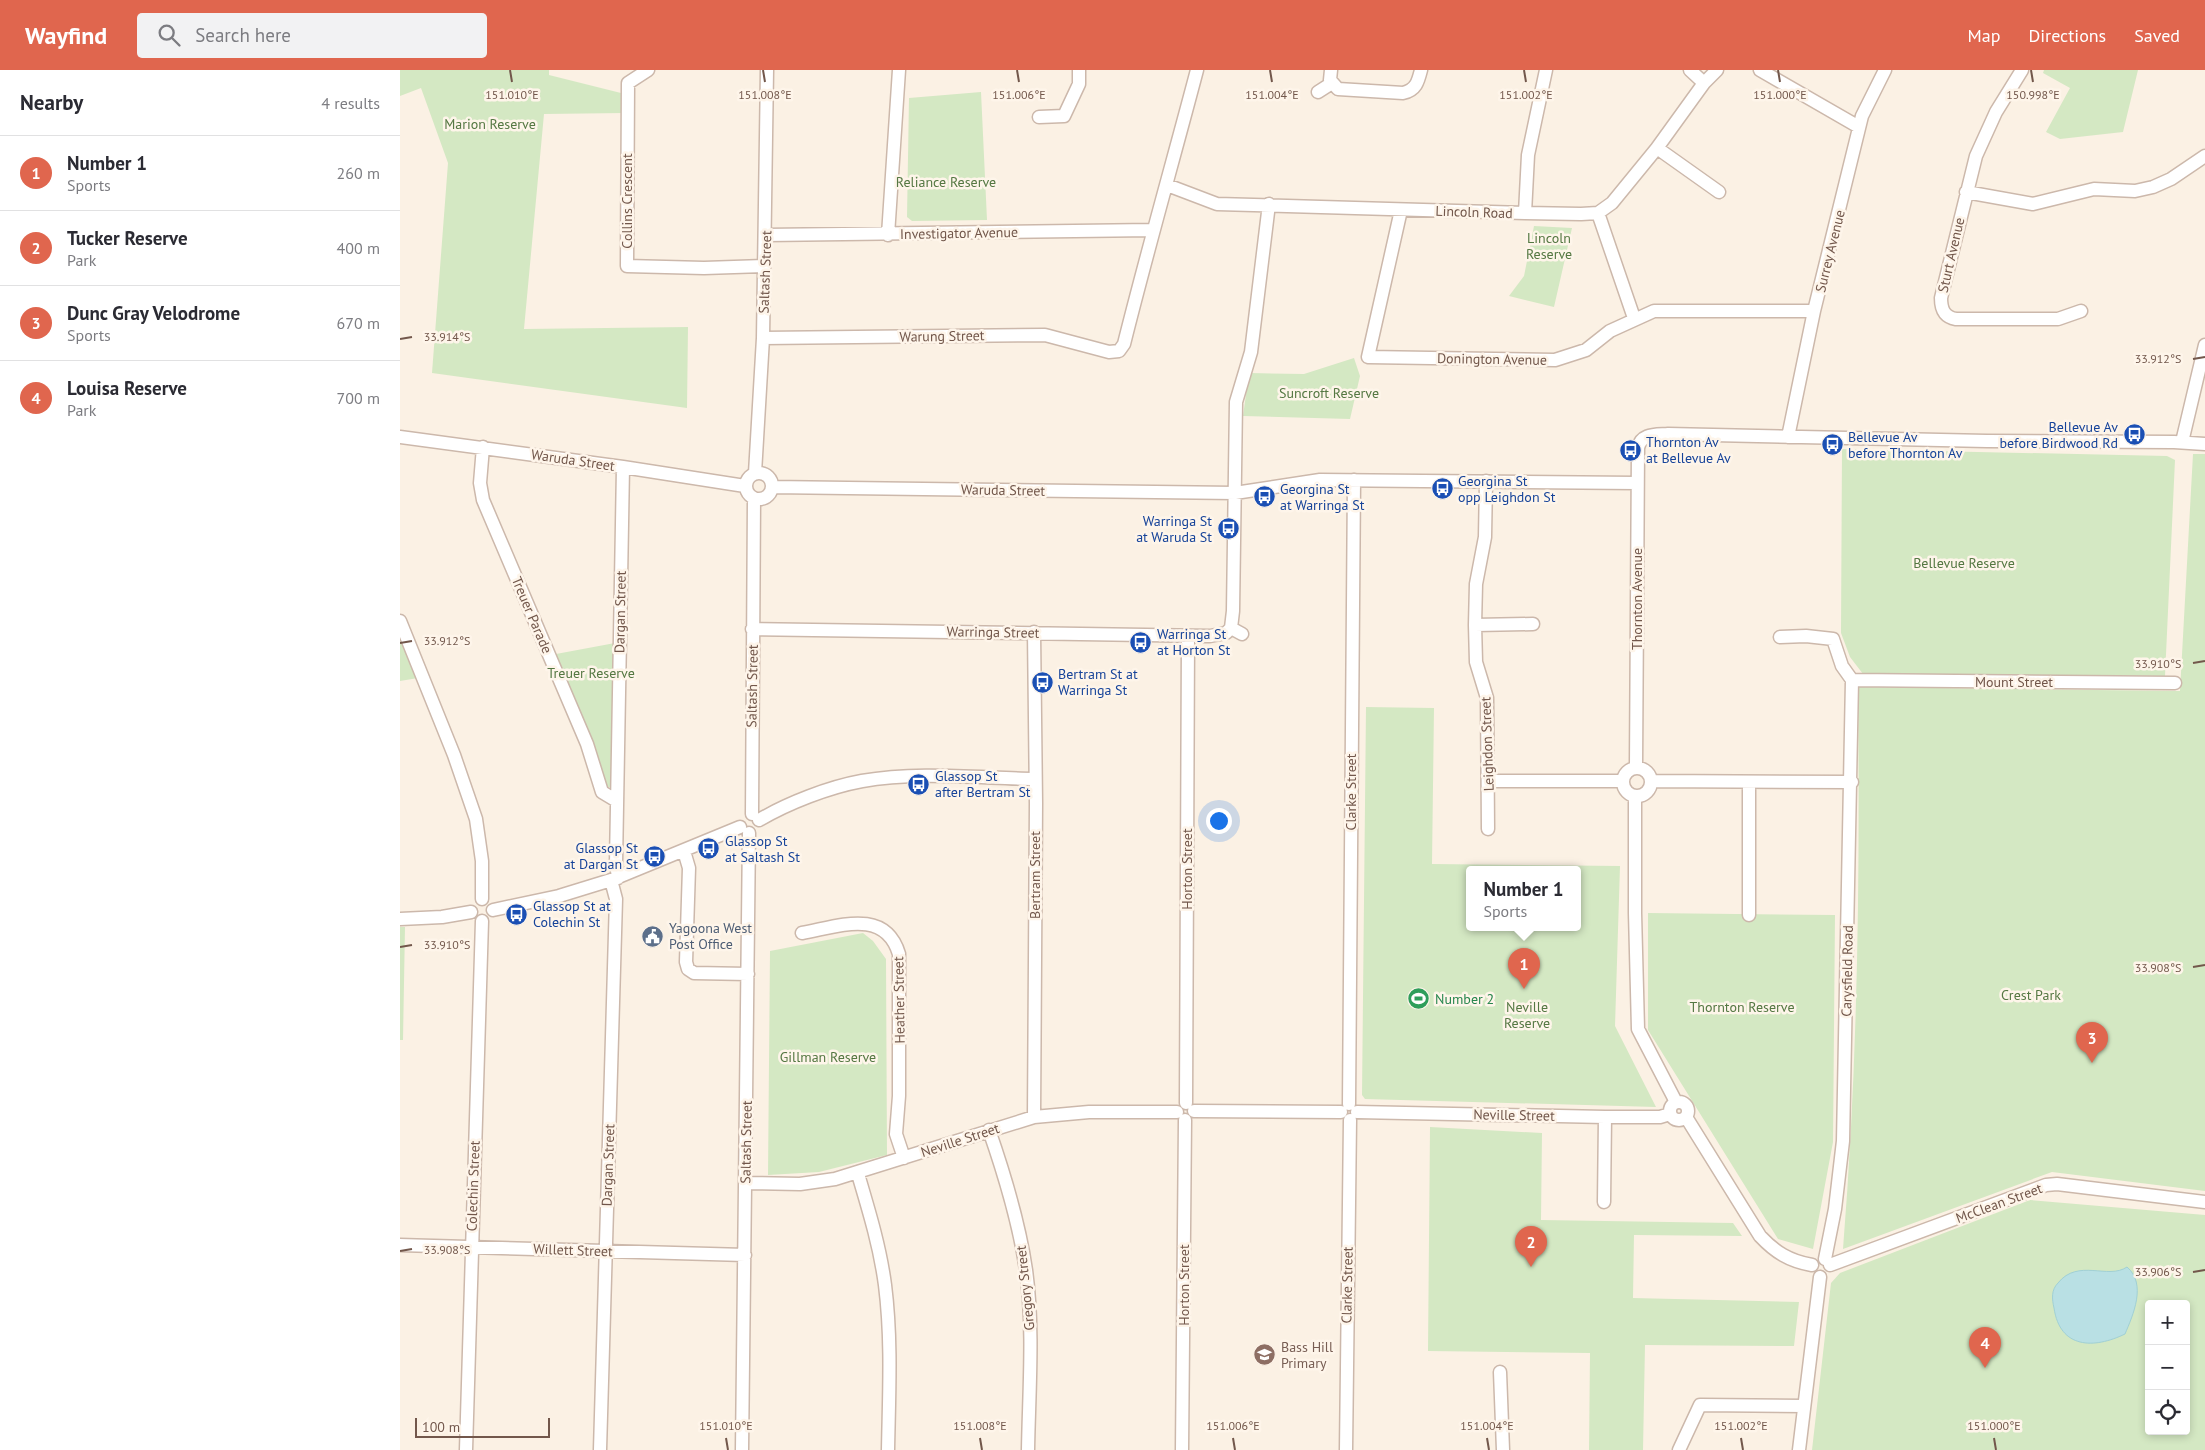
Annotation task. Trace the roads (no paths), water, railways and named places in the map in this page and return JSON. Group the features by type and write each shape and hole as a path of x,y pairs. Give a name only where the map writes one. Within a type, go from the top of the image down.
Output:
{"street":[{"name":"Collins Crescent","path":"648,70 628,83 627,266 704,268 764,266"},
{"name":"Saltash Street","path":"755,473 763,338 767,70"},
{"path":"888,234 900,70"},
{"path":"1039,117 1064,116 1079,84 1079,70"},
{"name":"Warung Street","path":"763,338 1044,335 1122,355 1152,230 1167,185 1197,70"},
{"path":"1331,70 1332,83 1338,89 1403,93 1417,92 1421,70"},
{"path":"1525,213 1528,155 1546,70"},
{"path":"1690,70 1704,83"},
{"path":"1634,318 1598,213 1612,203 1657,148 1704,83 1717,70"},
{"path":"1760,70 1859,128"},
{"name":"Surrey Avenue","path":"1788,437 1814,311 1859,128 1865,106 1885,70"},
{"name":"Sturt Avenue","path":"2022,70 1996,112 1976,156 1941,298 1944,313 1956,319 2049,320 2065,318 2081,311"},
{"path":"1318,92 1332,83"},
{"path":"1657,148 1719,192"},
{"path":"1966,192 2033,204 2094,189 2135,191 2153,187 2171,179 2205,156"},
{"name":"Lincoln Road","path":"1167,185 1217,204 1269,204 1525,213 1598,213"},
{"name":"Warringa Street","path":"752,629 1034,632 1188,636 1218,635 1237,631 1233,616 1236,402 1251,352 1269,204"},
{"name":"Donington Avenue","path":"1401,210 1368,357 1555,360 1586,350 1610,331 1634,318 1654,311 1814,311"},
{"name":"Investigator Avenue","path":"766,235 1152,230"},
{"path":"2182,442 2205,345"},
{"name":"Thornton Avenue","path":"1636,767 1638,444 1648,436 1668,434 1788,437"},
{"name":"Waruda Street","path":"400,437 483,447 745,486"},
{"path":"1788,437 2182,442 2205,444"},
{"name":"Treuer Parade","path":"483,447 480,482 483,500 587,744 602,792 618,800"},
{"name":"Dargan Street","path":"600,1450 616,899 622,467"},
{"path":"755,473 767,476 772,487 766,497 754,498 748,494 745,486 748,478 755,473"},
{"name":"Waruda Street","path":"772,487 1235,493 1320,480 1637,483"},
{"name":"Clarke Street","path":"1346,1450 1354,480"},
{"name":"Leighdon Street","path":"1486,481 1485,537 1476,584 1475,625 1476,662 1487,698 1488,829"},
{"name":"Saltash Street","path":"754,498 752,629 755,817"},
{"path":"400,621 454,755 476,818 482,861 482,899"},
{"path":"1475,625 1533,624"},
{"name":"Bertram Street","path":"1034,632 1034,1117"},
{"name":"Horton Street","path":"1182,1450 1188,636"},
{"path":"1780,637 1806,636 1833,639 1842,666 1852,680"},
{"name":"Mount Street","path":"1852,680 2176,683"},
{"name":"Carysfield Road","path":"1827,1262 1836,1208 1843,1141 1852,782 1852,680"},
{"path":"1636,767 1645,770 1651,782 1644,794 1635,796 1624,789 1622,781 1625,773 1636,767"},
{"path":"493,910 560,896 615,879 684,851 745,830 758,829 755,817 771,813 823,792 861,781 896,777 1035,779"},
{"path":"1489,781 1622,781"},
{"path":"1651,782 1852,782"},
{"path":"1748,915 1749,782"},
{"path":"1635,796 1635,913 1638,1029 1676,1102"},
{"name":"Saltash Street","path":"742,1450 748,974 745,830"},
{"path":"684,851 689,868 686,962 688,969 694,973 748,974"},
{"path":"482,899 489,902 493,910 490,918 482,921 474,919 471,912 473,903 482,899"},
{"path":"400,918 442,917 471,912"},
{"name":"Colechin Street","path":"466,1450 482,921"},
{"name":"Heather Street","path":"802,934 858,923 872,924 890,935 896,943 899,954 899,1096 896,1134 904,1158"},
{"path":"1676,1102 1682,1102 1687,1106 1689,1112 1686,1117 1678,1120 1670,1114 1671,1107 1676,1102"},
{"name":"Neville Street","path":"746,1183 800,1184 836,1179 858,1174 1034,1117 1081,1113 1185,1111 1349,1112 1605,1117 1660,1117 1670,1114"},
{"path":"1604,1202 1605,1117"},
{"path":"1686,1117 1760,1236 1776,1252 1785,1257 1812,1265"},
{"name":"Gregory Street","path":"989,1130 1016,1218 1026,1271 1030,1321 1028,1450"},
{"path":"858,1174 877,1240 885,1285 889,1326 888,1450"},
{"name":"McClean Street","path":"1827,1262 2046,1185 2057,1184 2205,1202"},
{"name":"Willett Street","path":"400,1245 745,1255"},
{"path":"1817,1259 1827,1262 1828,1274 1820,1277 1814,1274 1812,1265 1817,1259"},
{"path":"1799,1450 1820,1277"},
{"path":"1500,1372 1503,1450"},
{"path":"1678,1450 1700,1405 1803,1406"}],"water":[{"path":"2127,1267 2133,1274 2137,1291 2132,1318 2125,1334 2102,1342 2090,1343 2080,1342 2071,1338 2063,1331 2058,1322 2053,1301 2053,1292 2058,1283 2066,1276 2075,1272 2084,1270 2111,1271"}],"place":[{"name":"Bellevue Av before Birdwood Rd","path":"2134,435"},
{"name":"Bellevue Av before Thornton Av","path":"1832,445"},
{"name":"Thornton Av at Bellevue Av","path":"1630,450"},
{"name":"Georgina St opp Leighdon St","path":"1442,489"},
{"name":"Georgina St at Warringa St","path":"1264,497"},
{"name":"Warringa St at Waruda St","path":"1228,529"},
{"name":"Warringa St at Horton St","path":"1141,642"},
{"name":"Bertram St at Warringa St","path":"1042,682"},
{"name":"Glassop St after Bertram St","path":"919,784"},
{"name":"Glassop St at Saltash St","path":"709,849"},
{"name":"Glassop St at Dargan St","path":"654,856"},
{"name":"Glassop St at Colechin St","path":"517,914"},
{"name":"Yagoona West Post Office","path":"653,936"},
{"name":"Number 1","path":"1524,989"},
{"name":"Number 2","path":"1419,999"},
{"name":"Dunc Gray Velodrome","path":"2092,1063"},
{"name":"Tucker Reserve","path":"1531,1267"},
{"name":"Bass Hill Primary","path":"1265,1355"},
{"name":"Louisa Reserve","path":"1985,1368"}],"park label":[{"name":"Marion Reserve","path":"490,124"},
{"name":"Reliance Reserve","path":"946,182"},
{"name":"Lincoln Reserve","path":"1549,246"},
{"name":"Suncroft Reserve","path":"1329,393"},
{"name":"Bellevue Reserve","path":"1964,563"},
{"name":"Treuer Reserve","path":"591,673"},
{"name":"Crest Park","path":"2031,995"},
{"name":"Thornton Reserve","path":"1742,1007"},
{"name":"Neville Reserve","path":"1527,1016"},
{"name":"Gillman Reserve","path":"828,1057"}]}
